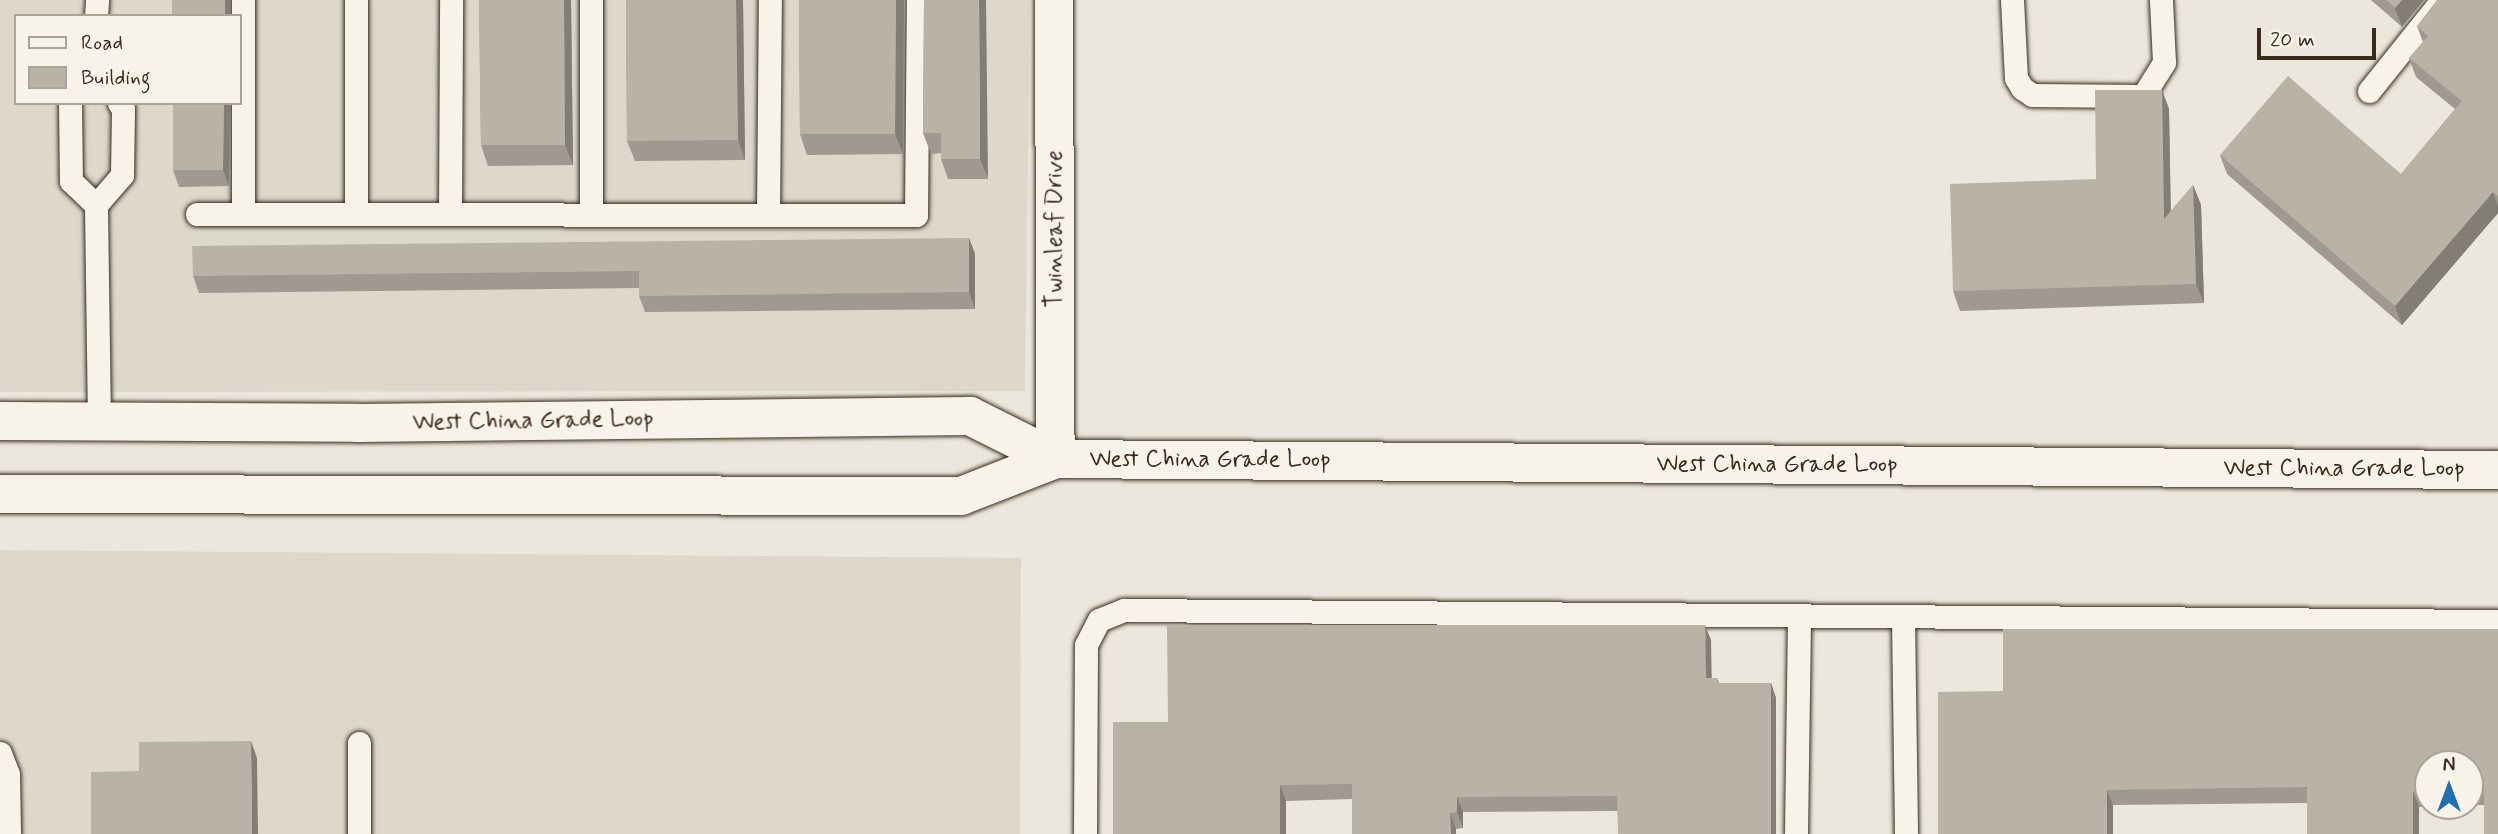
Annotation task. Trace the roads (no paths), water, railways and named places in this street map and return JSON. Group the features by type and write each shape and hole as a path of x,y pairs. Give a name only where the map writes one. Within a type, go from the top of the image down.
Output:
{"main road":[{"name":"Twinleaf Drive","path":"1054,0 1056,459"},
{"name":"West China Grade Loop","path":"0,421 970,416 1056,459"},
{"name":"West China Grade Loop","path":"0,494 961,496 1056,459 2498,470"}],"lane":[{"path":"243,0 243,214"},
{"path":"356,0 356,214"},
{"path":"450,214 451,0"},
{"path":"591,0 591,215"},
{"path":"768,215 769,0"},
{"path":"197,214 916,215 918,0"},
{"path":"2012,0 2016,78 2022,88 2032,95 2143,96 2164,62 2161,0"},
{"path":"2369,91 2442,0"},
{"path":"70,105 71,181 96,205"},
{"path":"99,422 96,205 122,175 123,109 120,105"},
{"path":"1086,834 1086,645 1099,620 1124,610 2498,621"},
{"path":"1796,834 1799,617"},
{"path":"1903,617 1906,834"},
{"path":"359,743 359,834"},
{"path":"0,753 8,774 9,834"}]}
